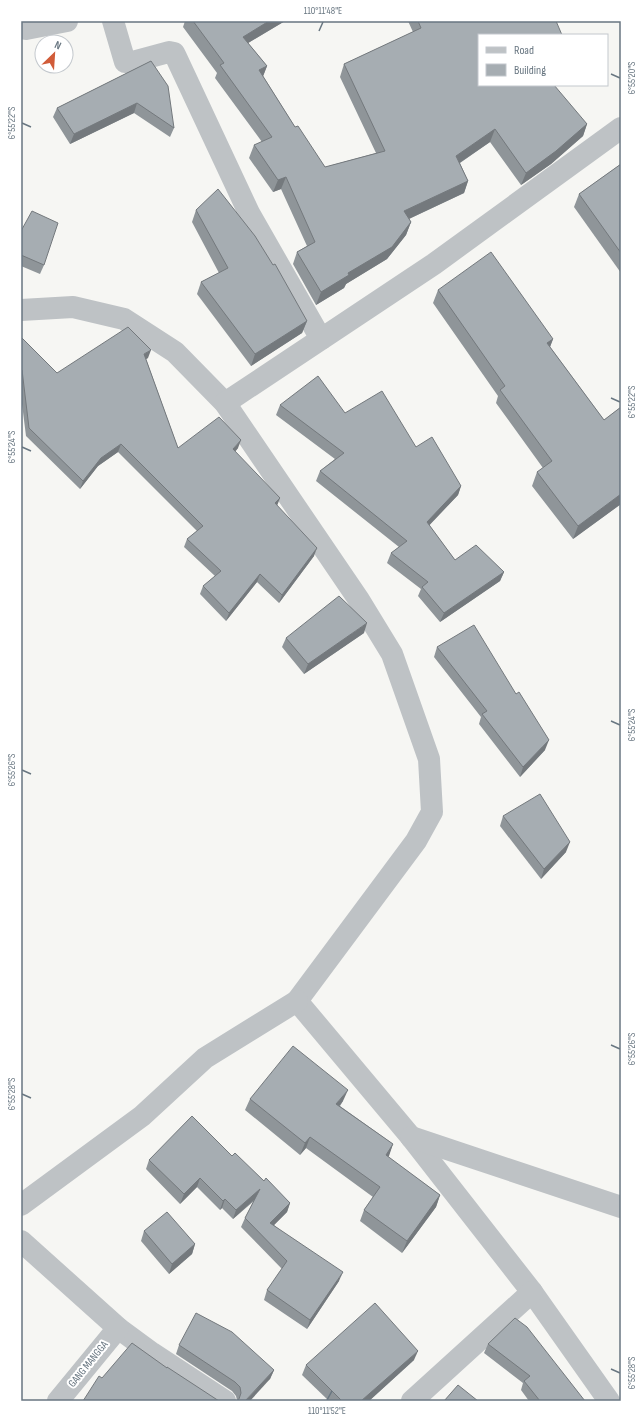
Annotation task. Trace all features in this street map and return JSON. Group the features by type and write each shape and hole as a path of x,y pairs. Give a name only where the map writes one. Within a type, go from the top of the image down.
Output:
{"street":[{"path":"21,27 26,29 66,21"},
{"path":"113,21 126,62 130,63 169,52 174,53 249,213 321,339"},
{"path":"225,403 434,264 621,128"},
{"path":"21,310 73,307 124,319 175,352 225,403 359,600 392,654 429,759 432,812 416,841 298,1001 205,1058 142,1116 21,1205"},
{"path":"298,1001 411,1137 532,1292 609,1401"},
{"path":"411,1137 621,1207"},
{"path":"21,1241 118,1328 152,1353 225,1401"},
{"path":"412,1401 532,1292"},
{"name":"GANG MANGGA","path":"58,1401 118,1328"}],"building":[{"path":"193,21 269,21 243,37 267,66 259,70 295,127 298,126 325,167 385,151 344,64 421,28 418,21 556,21 562,34 478,34 478,86 555,86 587,124 556,151 526,173 495,129 456,156 468,181 404,211 411,222 392,247 348,273 349,275 321,292 297,252 315,242 286,177 278,180 254,145 272,137 220,65 224,63"},
{"path":"151,61 168,86 174,128 137,103 74,134 57,108"},
{"path":"621,164 621,253 579,194"},
{"path":"218,189 255,236 273,265 275,264 307,321 255,354 201,282 228,268 196,210"},
{"path":"32,211 58,223 44,265 21,255 21,231"},
{"path":"491,252 553,339 547,343 604,420 621,407 621,494 578,526 537,472 552,461 500,390 505,386 438,290"},
{"path":"128,327 151,350 144,354 178,448 219,417 241,440 233,449 280,498 275,503 317,548 282,595 260,574 229,613 203,586 221,571 187,539 203,526 121,444 101,458 83,481 29,428 22,370 21,371 21,337 57,373"},
{"path":"318,376 345,413 382,391 416,447 432,437 461,486 427,522 455,560 476,545 504,572 444,613 422,587 428,582 391,553 407,541 320,471 344,453 280,405"},
{"path":"339,596 367,623 308,664 286,638"},
{"path":"474,625 516,694 519,692 549,740 523,767 482,714 487,711 437,647"},
{"path":"540,794 570,842 544,869 503,816"},
{"path":"293,1046 348,1090 336,1104 393,1144 386,1155 440,1195 407,1241 364,1210 380,1187 310,1137 305,1143 250,1099"},
{"path":"192,1116 232,1156 235,1153 264,1181 266,1178 290,1203 270,1223 343,1272 310,1320 267,1290 287,1261 245,1218 260,1189 236,1210 225,1199 223,1201 200,1178 184,1194 149,1160"},
{"path":"167,1212 195,1244 172,1264 144,1231"},
{"path":"375,1303 418,1351 361,1401 342,1401 306,1365"},
{"path":"196,1313 232,1332 274,1370 245,1401 236,1401 239,1399 241,1393 240,1387 235,1382 179,1345"},
{"path":"515,1318 527,1327 585,1401 540,1401 524,1381 530,1376 488,1344"},
{"path":"132,1343 167,1368 219,1401 83,1401 99,1376 102,1378"},
{"path":"458,1385 478,1401 444,1401"}]}
